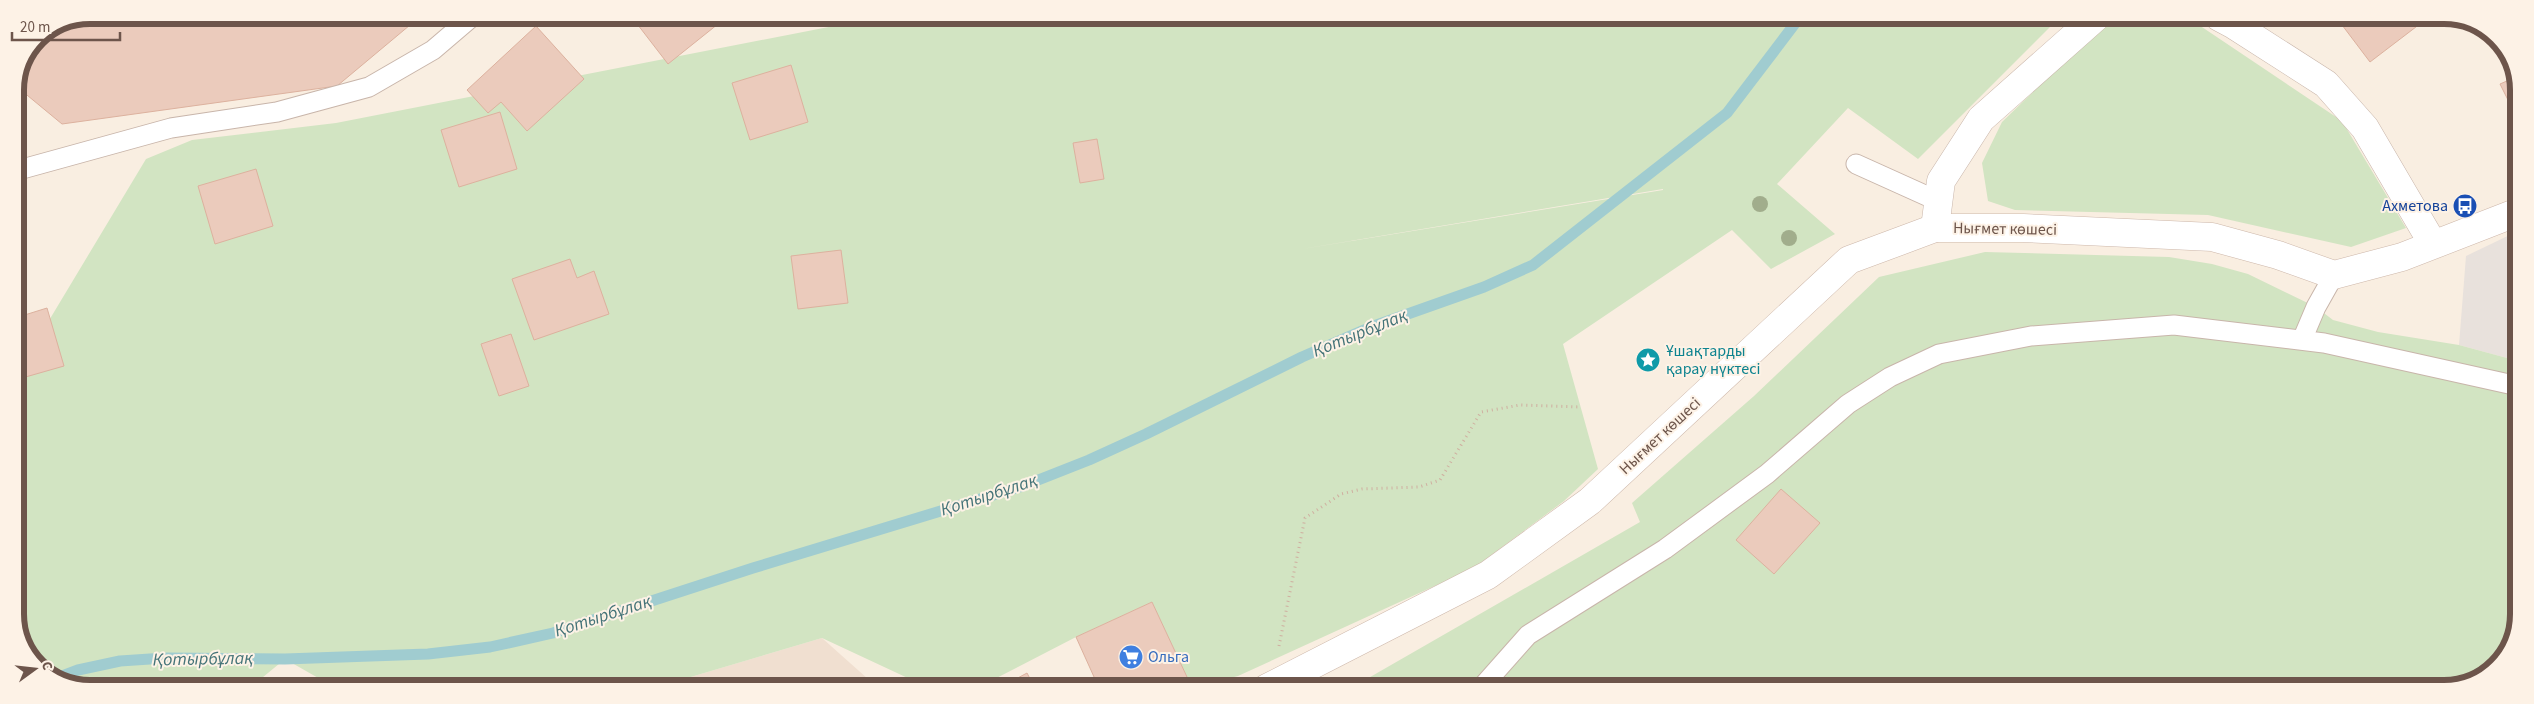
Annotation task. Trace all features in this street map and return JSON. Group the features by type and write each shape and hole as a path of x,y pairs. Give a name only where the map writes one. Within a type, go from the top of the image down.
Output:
{"main road":[{"path":"1935,228 1941,181 1981,119 2088,24"},
{"path":"2232,24 2326,84 2365,128 2433,244"},
{"path":"2334,275 2402,257 2510,215"},
{"name":"Нығмет көшесі","path":"1284,680 1488,575 1590,502 1849,260 1935,228 2023,228 2212,236 2278,255 2334,275"}],"lane":[{"path":"24,169 171,128 277,112 369,87 433,50 463,24"},
{"path":"1856,164 1938,201"},
{"path":"2302,340 2316,308 2334,275"},
{"path":"1488,680 1528,635 1665,549 1767,474 1848,404 1890,377 1939,354 2031,336 2174,325 2324,343 2510,384"}],"path":[{"path":"1278,649 1305,518 1342,494 1362,489 1419,487 1440,480 1481,412 1520,405 1581,407"}],"shaded area":[{"path":"2510,235 2510,359 2459,345 2466,256"},
{"path":"822,638 869,680 681,680"}],"green space":[{"path":"844,24 2053,24 1918,159 1848,108 1777,184 1835,234 1771,269 1732,230 1563,344 1598,469 1564,501 1474,568 1238,676 1223,680 1188,680 1152,602 1076,637 993,680 912,680 822,638 681,680 322,680 285,659 260,680 81,680 60,673 60,644 31,644 26,632 24,619 24,362 146,159 192,140 336,123","holes":["1663,189 1663,190 1296,250"]},
{"path":"2103,24 2197,24 2342,121 2406,228 2351,247 2208,215 2015,210 1988,201 1982,163 2002,122"},
{"path":"1985,252 2169,257 2212,264 2248,274 2316,307 2333,320 2378,332 2459,345 2510,359 2510,623 2505,640 2499,651 2485,667 2466,677 2453,680 1365,680 1640,522 1632,503 1754,396 1879,277"}],"building":[{"path":"411,24 337,86 62,124 24,93 25,77 29,64 43,43 64,29 77,25"},
{"path":"637,24 718,24 668,64"},
{"path":"2341,24 2420,24 2370,62"},
{"path":"536,26 584,79 527,131 501,102 488,113 467,90"},
{"path":"791,65 808,122 750,140 732,83"},
{"path":"2509,80 2510,104 2500,84"},
{"path":"500,112 517,169 459,187 441,130"},
{"path":"1097,139 1104,179 1080,183 1073,143"},
{"path":"256,169 273,226 215,244 198,186"},
{"path":"841,250 848,303 798,309 791,256"},
{"path":"570,259 577,278 594,271 609,314 534,340 512,279"},
{"path":"47,308 64,366 24,377 24,315"},
{"path":"511,334 529,386 499,396 481,344"},
{"path":"1781,489 1820,523 1774,574 1736,540"},
{"name":"Ольга","path":"1152,602 1187,677 1181,680 1095,680 1076,637"},
{"path":"1027,673 1031,680 1014,680"}],"waterway":[{"name":"Қотырбұлақ","path":"65,675 78,670 120,661 165,658 285,659 428,654 490,647 553,633 753,568 1023,486 1089,460 1146,434 1302,357 1371,327 1484,287 1533,265 1727,113 1795,24"}],"place":[{"name":"Ахметова","path":"2465,206"},
{"name":"Ұшақтарды қарау нүктесі","path":"1648,360"},
{"name":"Ольга","path":"1131,657"}]}
